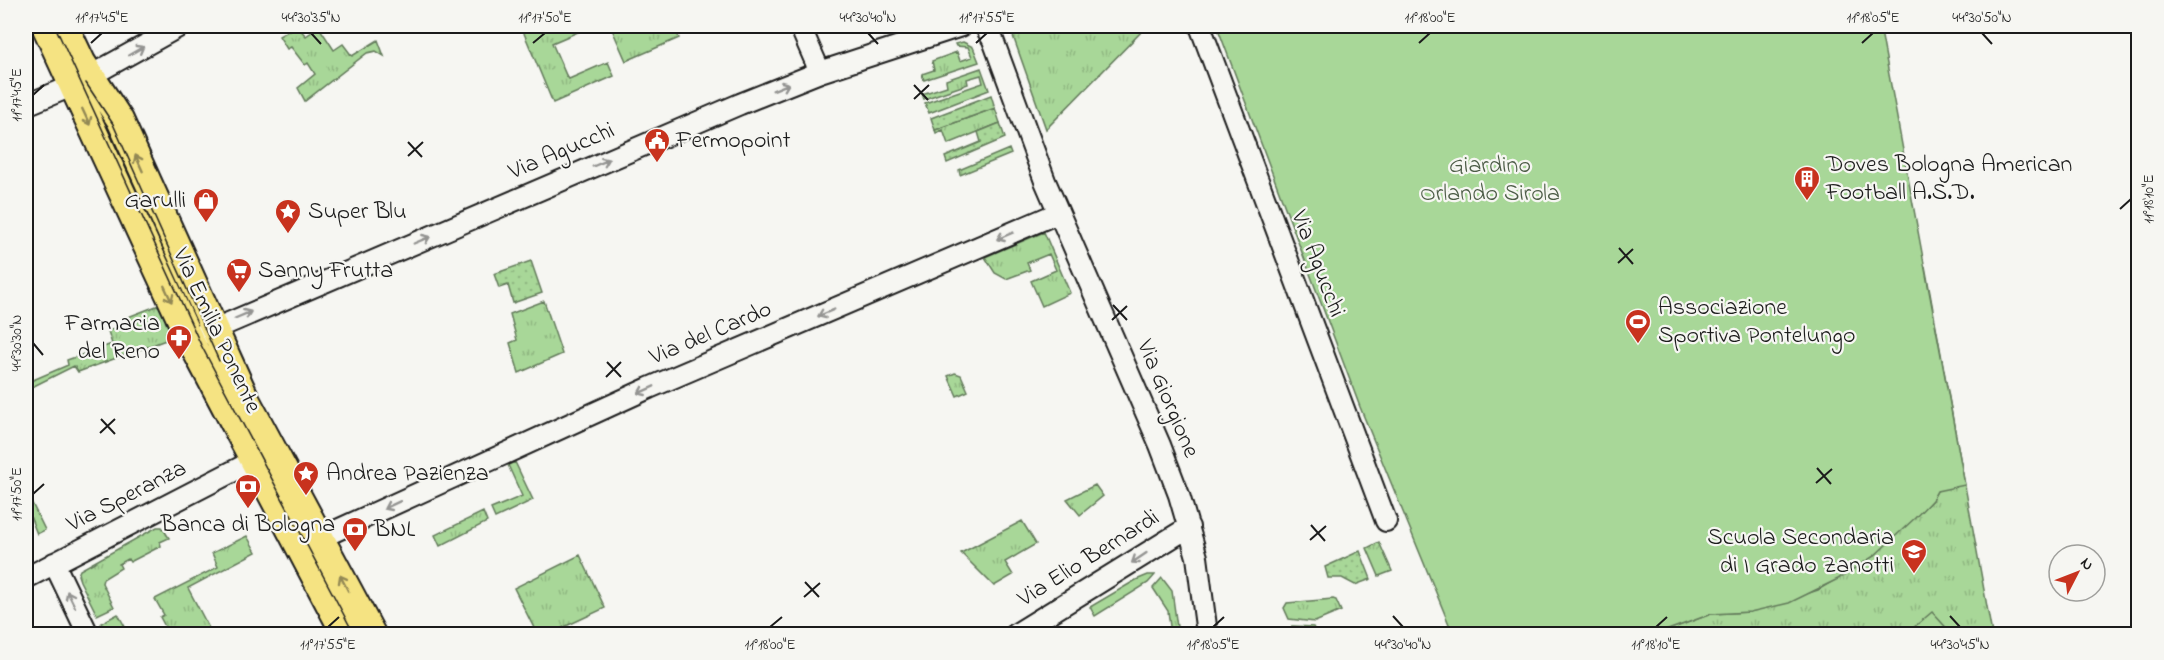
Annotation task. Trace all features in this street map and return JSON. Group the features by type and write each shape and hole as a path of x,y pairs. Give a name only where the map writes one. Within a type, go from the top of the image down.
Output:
{"main road":[{"name":"Via Emilia Ponente","path":"45,26 82,81 120,120 247,401 372,634"},
{"name":"Via Emilia Ponente","path":"65,26 82,62 82,81 190,340 345,634"}],"street":[{"path":"26,105 82,81 180,26"},
{"path":"800,26 820,72"},
{"name":"Via Agucchi","path":"190,340 213,328 740,104 820,72 961,26"},
{"name":"Via Giorgione","path":"985,26 993,40 1058,213 1160,445 1179,495 1197,557 1207,634"},
{"name":"Via Agucchi","path":"1200,26 1386,521"},
{"name":"Via del Cardo","path":"320,538 638,393 1058,213"},
{"name":"Via Speranza","path":"26,578 253,461"},
{"name":"Via Elio Bernardi","path":"1016,634 1189,527"},
{"path":"54,563 88,634"}],"green space":[{"path":"297,26 306,36 319,27 334,50 343,44 352,56 378,40 384,56 376,51 367,53 305,101 298,88 315,74 308,63 305,65 291,47 287,49 279,36"},
{"path":"521,26 592,26 552,43 566,75 569,79 608,62 614,76 553,103"},
{"path":"650,26 652,30 663,26 674,26 679,38 626,61 611,27"},
{"path":"1147,26 1046,129 1013,36 1016,27"},
{"name":"Associazione Sportiva Pontelungo","path":"1217,26 1880,26 1965,485 1937,491 1932,500 1915,518 1874,556 1838,579 1789,603 1750,612 1711,614 1657,634 1453,634 1360,407"},
{"path":"963,42 973,47 979,62 924,80 922,74 934,70 932,61 957,52 960,61 972,57 968,47 955,44"},
{"path":"981,68 989,90 929,113 925,103 983,83 981,75 967,79 968,84 924,99 922,94 947,86 946,80"},
{"path":"991,95 995,108 935,130 931,118"},
{"path":"995,108 1000,123 948,144 943,130 936,133 935,130"},
{"path":"1000,123 1005,138 947,163 945,157 981,142 978,132"},
{"path":"1009,149 1011,154 960,175 959,170"},
{"path":"1044,232 1070,293 1042,306 1031,281 1056,270 1049,254 1027,263 1030,270 1006,279 995,273 985,257"},
{"path":"531,261 542,293 513,303 508,285 499,288 494,274"},
{"path":"1925,266 1992,634 1657,634 1711,614 1750,612 1818,590 1874,556 1932,500 1937,491"},
{"path":"544,301 562,354 519,373 510,343 517,340 510,314"},
{"path":"159,305 174,337 78,372 74,366 26,390 26,383 68,365 67,360 112,344 108,331 129,322 128,317"},
{"path":"955,373 961,375 968,391 957,396 948,376"},
{"path":"515,462 533,500 495,518 491,509 522,496 508,465"},
{"path":"1095,485 1103,496 1080,515 1067,499"},
{"path":"26,491 45,530 37,534 26,506"},
{"path":"483,512 487,522 440,546 435,535"},
{"path":"1022,521 1036,544 1005,562 1013,575 994,586 961,553"},
{"path":"157,527 162,527 169,538 160,542 161,546 130,562 128,559 119,564 121,568 103,579 102,583 114,607 97,615 80,581 78,575 80,570"},
{"path":"247,536 256,552 188,588 212,634 169,634 160,617 164,615 155,599 218,567 212,553"},
{"path":"1379,542 1392,571 1379,576 1367,548"},
{"path":"1360,551 1371,579 1355,585 1342,578 1328,578 1325,567"},
{"path":"580,555 605,608 562,628 564,634 537,634 514,588"},
{"path":"1148,575 1155,575 1148,583 1095,616 1090,607"},
{"path":"1162,578 1172,591 1178,634 1171,634 1168,611 1153,588"},
{"path":"1336,600 1341,611 1315,622 1289,619 1284,608 1287,603"},
{"path":"1932,612 1952,634 1906,634"},
{"path":"118,614 129,634 106,634 101,623"},
{"path":"1292,626 1313,627 1317,634 1296,634"}],"tram line":[{"path":"55,26 201,345 354,634"},
{"path":"86,83 113,124 219,361"}],"place":[{"name":"Fermopoint","path":"657,164"},
{"name":"Doves Bologna American Football A.S.D.","path":"1807,202"},
{"name":"Garulli","path":"206,224"},
{"name":"Super Blu","path":"288,235"},
{"name":"Sanny Frutta","path":"239,294"},
{"name":"Associazione Sportiva Pontelungo","path":"1638,345"},
{"name":"Farmacia del Reno","path":"179,361"},
{"name":"Andrea Pazienza","path":"306,497"},
{"name":"Banca di Bologna","path":"248,510"},
{"name":"BNL","path":"355,553"},
{"name":"Scuola Secondaria di I Grado Zanotti","path":"1914,575"}],"park label":[{"name":"Giardino Orlando Sirola","path":"1490,180"}]}
